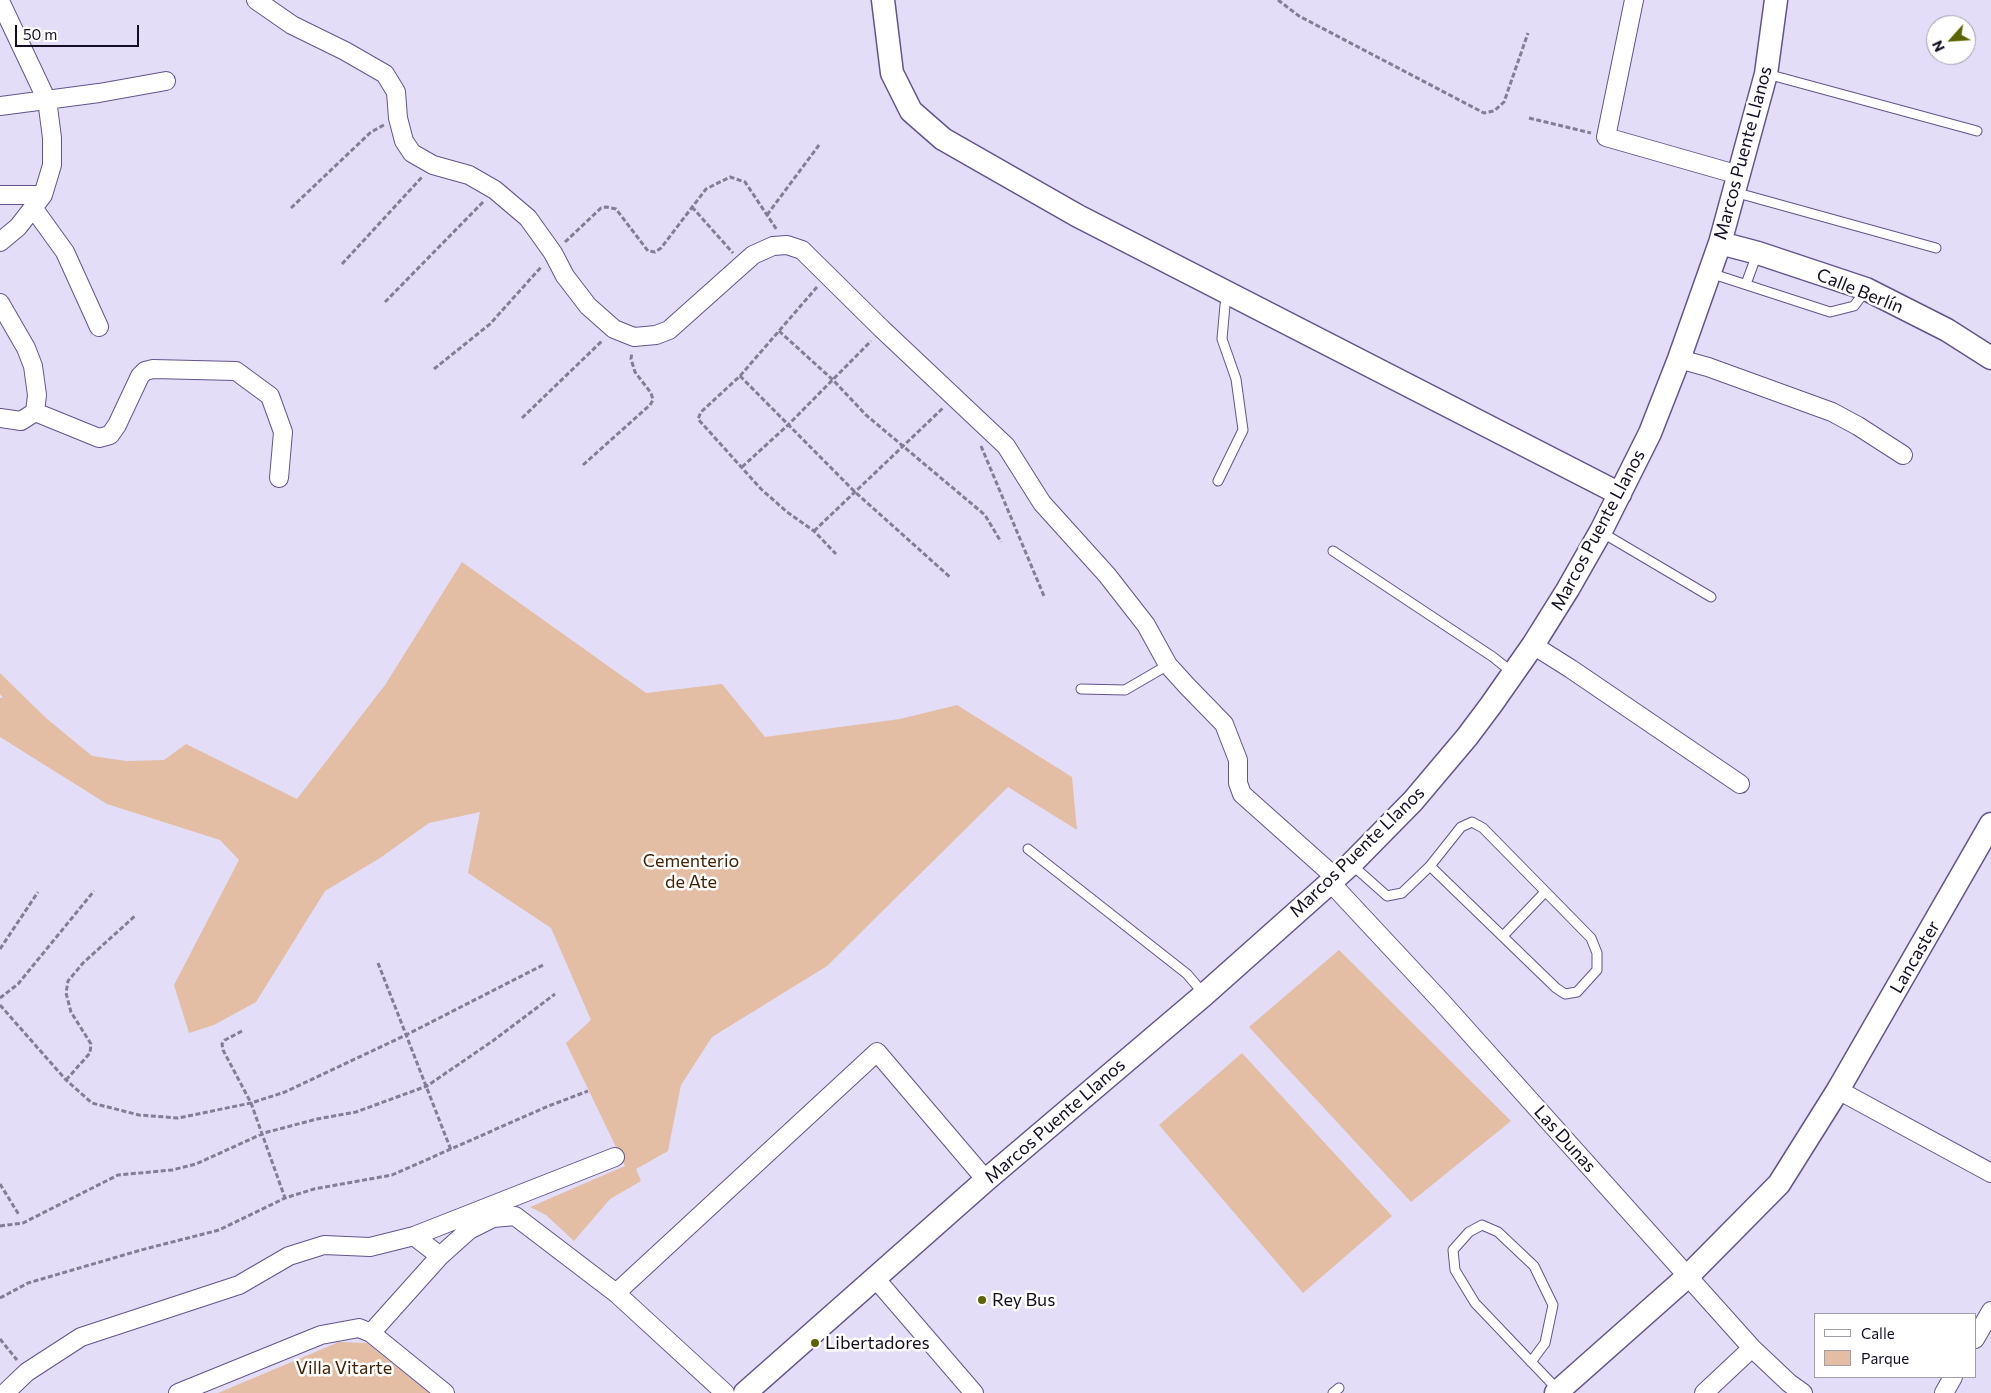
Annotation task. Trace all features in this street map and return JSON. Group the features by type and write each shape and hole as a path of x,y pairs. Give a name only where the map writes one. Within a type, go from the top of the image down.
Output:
{"street":[{"path":"256,0 292,25 345,51 385,74 396,92 398,118 404,141 412,153 434,165 468,175 495,190 528,218 553,253 565,276 588,306 614,329 634,337 656,335 669,330 753,255 772,246 787,245"},
{"path":"883,0 892,73 911,111 943,139 1078,216 1620,494"},
{"path":"1634,0 1606,137 1736,183"},
{"name":"Marcos Puente Llanos","path":"746,1393 986,1180 1204,994 1339,874 1401,813 1473,729 1533,646 1568,589 1601,532 1650,433 1679,359 1720,243 1766,74 1776,0"},
{"path":"0,1 46,99 51,122 52,165 38,202 18,227 0,242"},
{"path":"0,106 100,93 166,81"},
{"path":"0,195 38,202"},
{"path":"38,202 65,252 99,326"},
{"name":"Calle Berlín","path":"1720,243 1758,253 1866,289 1947,330 1991,358"},
{"name":"Las Dunas","path":"787,245 802,250 882,329 1006,446 1042,503 1107,575 1146,625 1168,664 1186,686 1224,724 1238,760 1238,783 1242,794 1339,874 1440,1000 1752,1348 1789,1383 1803,1393"},
{"path":"0,303 26,348 33,366 38,396 35,412 21,421 0,418"},
{"path":"1679,359 1708,367 1832,412 1873,435 1903,455"},
{"path":"35,412 99,438 110,435 117,425 140,376 145,371 153,369 236,372 270,396 283,432 279,478"},
{"path":"1533,646 1580,675 1740,784"},
{"name":"Lancaster","path":"1557,1392 1688,1276 1779,1184 1838,1090 1989,831"},
{"path":"616,1293 877,1052 986,1180"},
{"path":"1838,1090 1991,1173"},
{"path":"5,1393 27,1372 81,1337 239,1285 290,1256 324,1245 370,1247 414,1236 615,1157"},
{"path":"371,1333 440,1256 469,1230 493,1218 515,1216 616,1293 725,1393"},
{"path":"414,1236 440,1256"},
{"path":"875,1278 974,1393"},
{"path":"1976,1337 1991,1311"},
{"path":"178,1393 322,1335 359,1328 371,1333 445,1393"},
{"path":"1704,1393 1752,1348"},
{"path":"1944,1393 1952,1378"}],"lane":[{"path":"1766,74 1977,131"},
{"path":"1736,183 1936,248"},
{"path":"1746,284 1758,253"},
{"path":"1710,273 1830,312 1854,306 1866,289"},
{"path":"1218,481 1243,430 1236,379 1222,339 1224,305 1229,292"},
{"path":"1601,532 1711,597"},
{"path":"1333,552 1493,657 1514,673"},
{"path":"1081,689 1125,690 1168,664"},
{"path":"1339,874 1387,896 1402,893 1430,866 1461,826 1472,822 1483,828 1591,938 1597,953 1596,970 1577,992 1565,994 1556,988 1430,866"},
{"path":"1028,849 1187,974 1204,994"},
{"path":"1503,936 1546,892"},
{"path":"1531,1362 1545,1343 1553,1305 1534,1266 1498,1232 1482,1225 1469,1232 1453,1250 1455,1270 1475,1303 1557,1392"}],"path":[{"path":"1278,0 1299,16 1484,113 1494,111 1504,102 1528,33"},
{"path":"291,208 371,132 398,118"},
{"path":"1529,118 1606,137"},
{"path":"767,215 819,145"},
{"path":"342,264 434,165"},
{"path":"434,370 490,324 553,253 601,208 616,209 648,251 655,252 662,248 706,189 730,177 745,182 787,245"},
{"path":"385,302 495,190"},
{"path":"692,207 742,264"},
{"path":"827,276 740,376 701,412 698,419 761,489 787,512 814,531 836,554"},
{"path":"522,418 614,329"},
{"path":"742,468 788,425 882,329"},
{"path":"779,331 833,380 866,415 985,515 1001,542"},
{"path":"583,465 650,405 653,400 651,393 636,372 631,359 634,337"},
{"path":"740,376 855,492 951,578"},
{"path":"814,531 954,397"},
{"path":"980,446 1044,596"},
{"path":"0,998 18,984 94,891"},
{"path":"0,949 38,892"},
{"path":"66,1080 90,1053 91,1044 72,1012 66,993 68,981 83,963 136,915"},
{"path":"378,963 450,1150"},
{"path":"0,1005 66,1080 92,1103 139,1115 178,1118 252,1103 285,1092 406,1035 545,964"},
{"path":"0,1226 23,1223 118,1174 172,1170 196,1164 264,1133 316,1119 356,1112 426,1086 494,1040 555,994"},
{"path":"242,1032 225,1040 222,1044 223,1050 252,1103 285,1198"},
{"path":"0,1298 28,1284 140,1250 219,1230 285,1198 314,1189 392,1175 546,1107 588,1091"},
{"path":"0,1184 19,1215"},
{"path":"0,1339 27,1372"}],"green space":[{"name":"Cementerio de Ate","path":"462,562 646,693 722,684 765,737 900,719 957,705 1072,777 1077,830 1008,787 827,966 712,1037 681,1085 668,1151 636,1169 641,1181 610,1199 574,1241 546,1215 530,1207 625,1166 566,1043 591,1020 551,928 468,873 480,812 429,823 380,858 325,891 256,1002 214,1025 189,1033 174,985 239,860 220,840 107,804 0,737 0,698 3,698 0,694 0,673 46,718 92,756 126,761 164,760 186,744 297,799 385,685"},
{"path":"1339,950 1511,1121 1411,1202 1249,1027"},
{"path":"1242,1053 1392,1216 1303,1293 1159,1125"},
{"name":"Villa Vitarte","path":"339,1342 367,1343 429,1393 218,1393"}],"place":[{"name":"Rey Bus","path":"982,1300"},
{"name":"Libertadores","path":"815,1343"}]}
